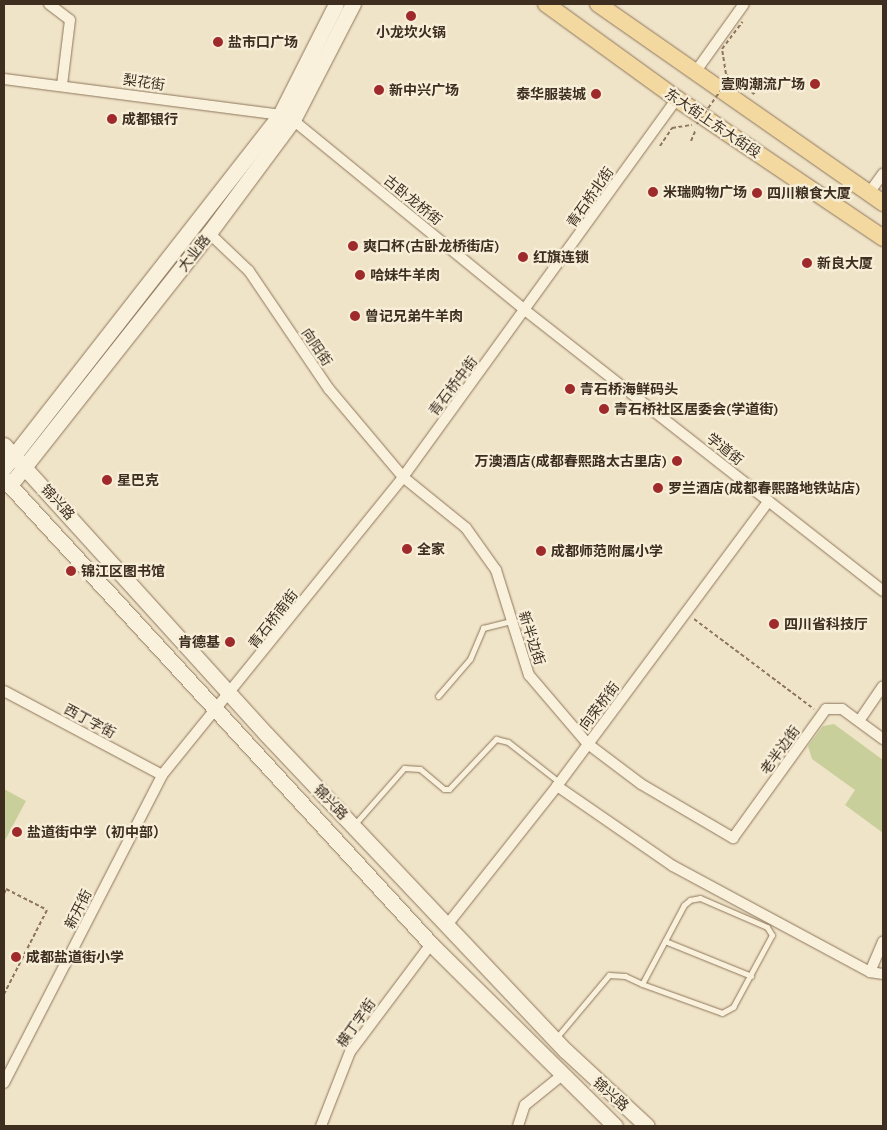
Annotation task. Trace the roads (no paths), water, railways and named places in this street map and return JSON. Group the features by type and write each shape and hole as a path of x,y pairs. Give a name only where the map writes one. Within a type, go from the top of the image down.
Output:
{"main road":[{"name":"大业路","path":"4,468 9,451 286,117 336,4"},
{"name":"大业路","path":"6,485 26,466 209,233 286,117 353,4"},
{"name":"东大街上东大街段","path":"546,4 677,99 883,238"},
{"path":"598,4 883,203"},
{"name":"锦兴路","path":"9,451 26,466 231,694 555,1040 647,1126"},
{"name":"锦兴路","path":"6,485 431,944 561,1076 615,1126"}],"street":[{"path":"49,4 70,20 62,85"},
{"path":"696,71 744,4"},
{"name":"梨花街","path":"4,79 62,85 286,117"},
{"name":"青石桥北街","path":"526,310 677,99"},
{"name":"古卧龙桥街","path":"286,117 526,310"},
{"path":"869,193 883,174"},
{"name":"向阳街","path":"209,233 249,271 329,389 403,477"},
{"name":"青石桥中街","path":"403,477 526,310"},
{"name":"学道街","path":"526,310 883,591"},
{"name":"新半边街","path":"403,477 466,528 496,570 530,676 588,744 641,784 733,838"},
{"name":"青石桥南街","path":"162,775 231,694 403,477"},
{"name":"向荣桥街","path":"447,924 558,784 769,501"},
{"path":"883,686 859,722 883,739"},
{"name":"西丁字街","path":"4,691 162,775"},
{"name":"老半边街","path":"733,838 822,715 831,706 842,709 859,722"},
{"name":"新开街","path":"4,1083 162,775"},
{"path":"558,784 672,866 870,972 883,974"},
{"path":"870,972 883,942"},
{"name":"横丁字街","path":"321,1126 350,1052 431,944"},
{"path":"518,1126 525,1105 561,1076"}],"lane":[{"path":"438,696 470,659 483,628 512,620"},
{"path":"353,825 404,768 420,769 444,789 449,788 496,739 508,742 558,784"},
{"path":"555,1040 609,975 625,976 642,984 722,1013 734,1007 772,935 767,927 700,898 684,905 642,984"},
{"path":"665,941 751,976"}],"place":[{"name":"小龙坎火锅","path":"411,16"},
{"name":"盐市口广场","path":"218,42"},
{"name":"壹购潮流广场","path":"815,84"},
{"name":"新中兴广场","path":"379,90"},
{"name":"泰华服装城","path":"596,94"},
{"name":"成都银行","path":"112,119"},
{"name":"米瑞购物广场","path":"653,192"},
{"name":"四川粮食大厦","path":"757,193"},
{"name":"爽口杯(古卧龙桥街店)","path":"353,246"},
{"name":"红旗连锁","path":"523,257"},
{"name":"新良大厦","path":"807,263"},
{"name":"哈妹牛羊肉","path":"360,275"},
{"name":"曾记兄弟牛羊肉","path":"355,316"},
{"name":"青石桥海鲜码头","path":"570,389"},
{"name":"青石桥社区居委会(学道街)","path":"604,409"},
{"name":"万澳酒店(成都春熙路太古里店)","path":"677,461"},
{"name":"星巴克","path":"107,480"},
{"name":"罗兰酒店(成都春熙路地铁站店)","path":"658,488"},
{"name":"全家","path":"407,549"},
{"name":"成都师范附属小学","path":"541,551"},
{"name":"锦江区图书馆","path":"71,571"},
{"name":"四川省科技厅","path":"774,624"},
{"name":"肯德基","path":"230,642"},
{"name":"盐道街中学（初中部）","path":"17,832"},
{"name":"成都盐道街小学","path":"16,957"}]}
